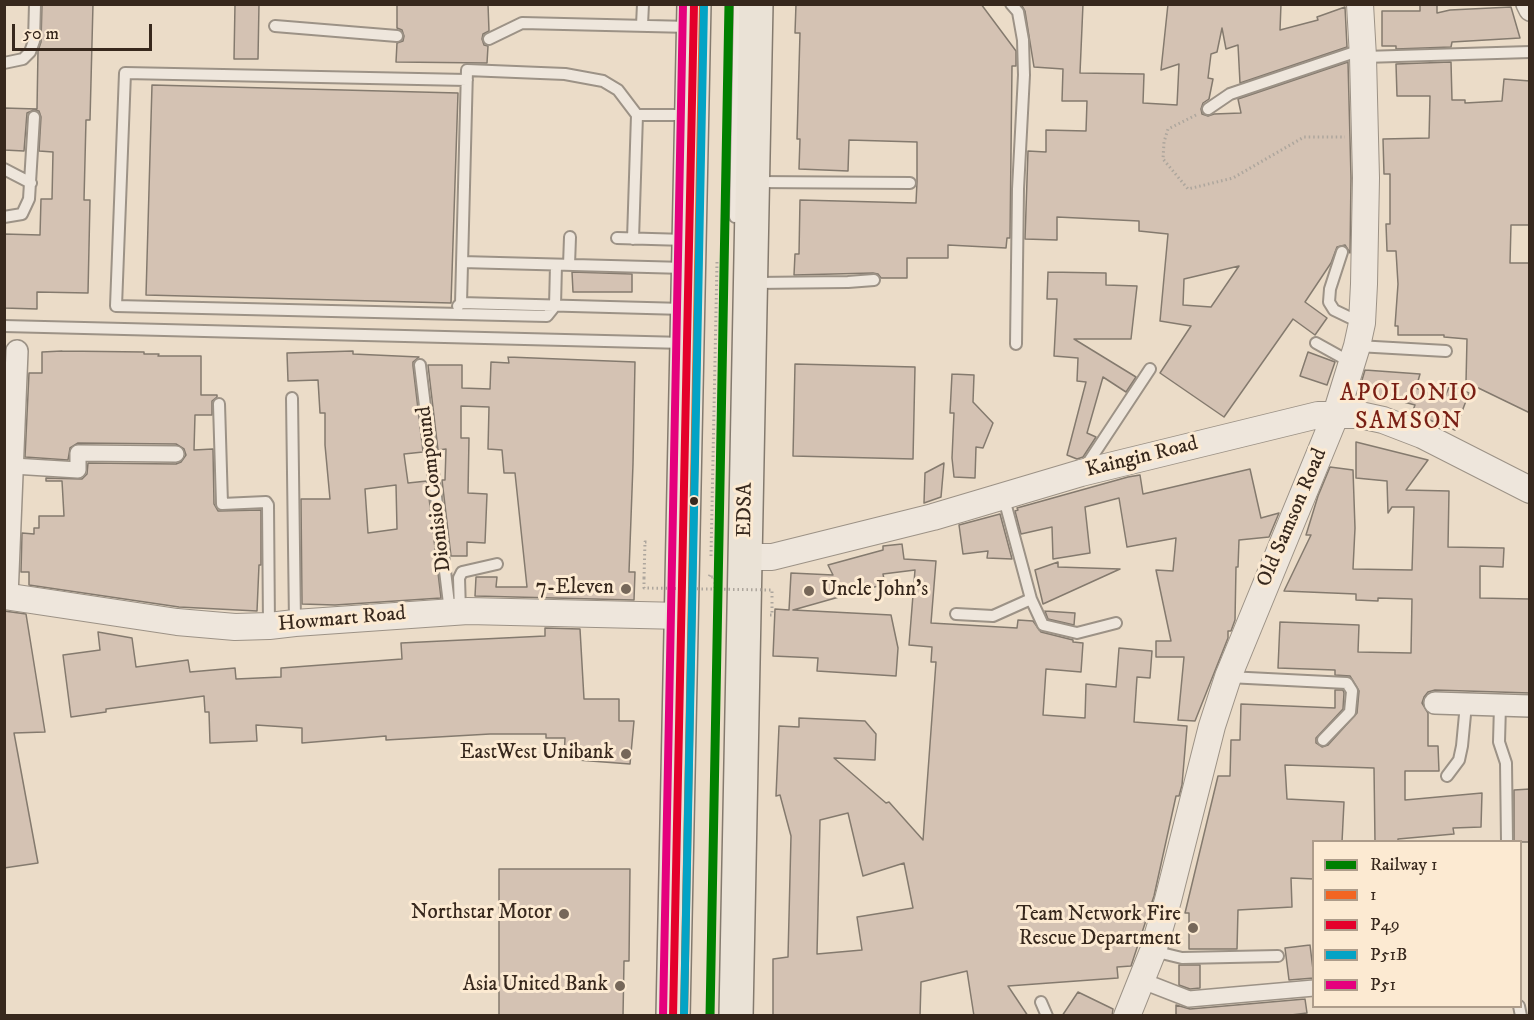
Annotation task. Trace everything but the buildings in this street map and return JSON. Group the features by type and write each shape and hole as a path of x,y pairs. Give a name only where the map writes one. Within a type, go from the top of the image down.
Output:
{"highway":[{"name":"EDSA","path":"736,1016 756,4"},
{"path":"673,1016 687,309 698,257 692,116 697,12"}],"street":[{"name":"Old Samson Road","path":"1126,1016 1153,951 1212,726 1228,677 1336,414 1357,344 1365,178 1360,4"},
{"path":"1527,4 1530,10"},
{"path":"6,597 17,351"},
{"name":"Kaingin Road","path":"746,557 782,555 933,518 1081,473 1308,417 1336,414 1360,415 1383,420 1422,435 1530,490"},
{"path":"13,466 78,470 78,453 176,454"},
{"name":"Howmart Road","path":"6,597 204,626 270,626 455,612 682,616"},
{"path":"1435,703 1530,706"},
{"path":"1140,980 1189,999 1312,988"}],"lane":[{"path":"4,63 22,59 30,52 34,41 35,4"},
{"path":"642,26 643,4"},
{"path":"735,228 739,4"},
{"path":"1011,4 1018,12 1023,40 1024,75 1018,189 1016,344"},
{"path":"489,39 522,23 642,26 697,12 684,1016"},
{"path":"275,26 397,36"},
{"path":"1208,109 1230,94 1363,53 1530,52"},
{"path":"462,303 468,70 565,74 603,81 618,90 637,115 633,238"},
{"path":"467,80 125,73 116,306 547,316 555,306 556,265"},
{"path":"637,115 692,116"},
{"path":"4,217 22,214 29,199 34,117"},
{"path":"4,169 31,183"},
{"path":"753,182 910,183"},
{"path":"568,265 570,237"},
{"path":"616,238 633,238 698,257"},
{"path":"1342,252 1330,289 1329,302 1357,344"},
{"path":"462,262 568,265 698,257"},
{"path":"751,283 874,280"},
{"path":"446,313 462,303 687,309"},
{"path":"4,326 687,343"},
{"path":"1316,343 1446,351"},
{"name":"Dionisio Compound","path":"420,365 455,612"},
{"path":"1081,473 1150,369"},
{"path":"292,398 295,623"},
{"path":"219,404 222,504 266,502 268,505 270,626"},
{"path":"1003,495 1031,599 1043,625 1077,633 1116,622"},
{"path":"455,612 459,578 462,572 497,564"},
{"path":"956,614 993,616 1031,599"},
{"path":"1228,677 1347,683 1352,691 1350,712 1323,741"},
{"path":"1447,776 1459,760 1461,753 1465,733 1466,704"},
{"path":"1500,705 1499,742 1506,763 1507,840"},
{"path":"1153,951 1182,958 1278,956"},
{"path":"1041,1002 1047,1016"}],"path":[{"path":"1208,109 1168,129 1164,142 1163,159 1188,189 1233,177 1304,137 1352,137"},
{"path":"698,257 715,360 710,577 715,577 715,588"},
{"path":"647,542 645,542 644,588 772,590 772,615"},
{"path":"711,556 712,543"}],"rail line":[{"name":"1","path":"710,1016 729,4"}],"transit line":[{"name":"P51","path":"663,1016 683,4"},
{"name":"P49","path":"673,1016 694,4"},
{"name":"1","path":"684,1016 703,4"},
{"name":"P51B","path":"684,1016 704,4"}],"place":[{"name":"7-Eleven","path":"626,589"},
{"name":"Uncle John's","path":"809,591"},
{"name":"EastWest Unibank","path":"626,754"},
{"name":"Northstar Motor","path":"564,914"},
{"name":"Team Network Fire Rescue Department","path":"1193,928"},
{"name":"Asia United Bank","path":"620,986"}],"district":[{"name":"APOLONIO SAMSON","path":"1409,409"}]}
